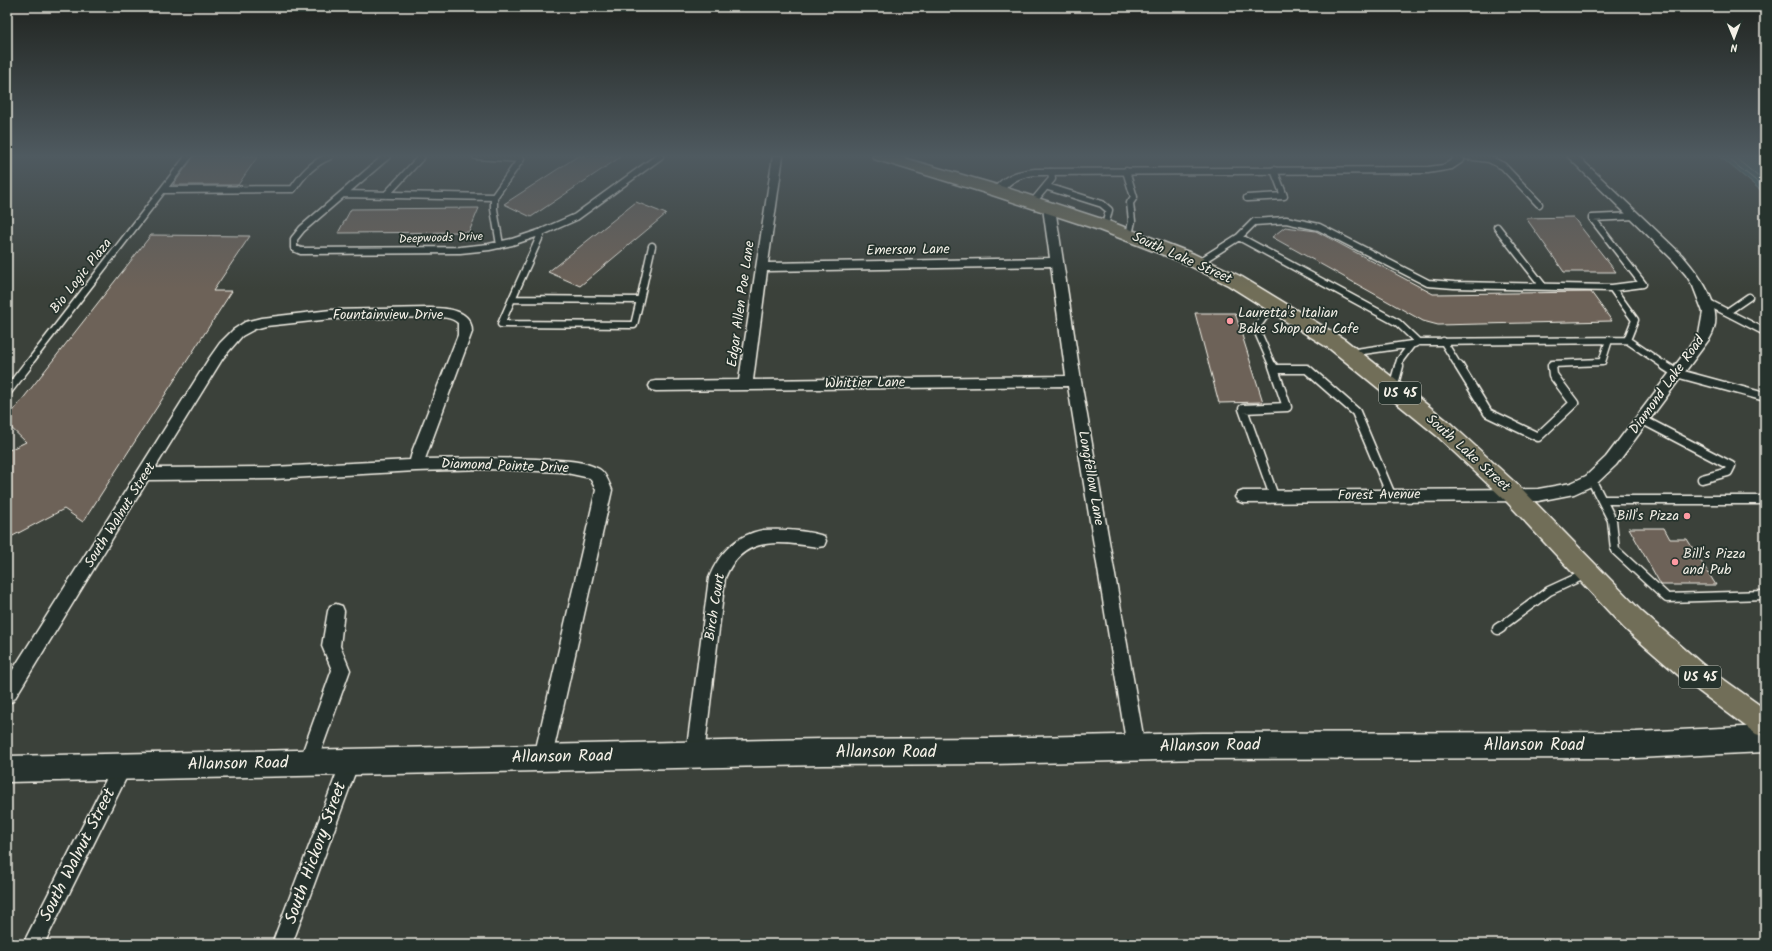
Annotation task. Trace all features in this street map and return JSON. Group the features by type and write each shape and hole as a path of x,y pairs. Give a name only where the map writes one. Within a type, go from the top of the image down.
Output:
{"main road":[{"name":"South Lake Street","path":"1027,200 1105,226 1198,263 1235,281 1349,353 1443,429 1515,496 1633,620 1693,672 1765,726"}],"street":[{"name":"Edgar Allen Poe Lane","path":"746,384 771,200"},
{"name":"Diamond Lake Road","path":"1515,496 1538,495 1574,488 1592,479 1611,461 1705,335 1709,312 1699,286 1678,258 1619,200"},
{"name":"Longfellow Lane","path":"1041,205 1056,262 1074,381 1136,747"},
{"name":"Emerson Lane","path":"761,267 1056,262"},
{"name":"Fountainview Drive","path":"234,337 245,327 265,321 302,316 359,313 438,313 456,316 463,320 466,327 465,335 420,448 416,465"},
{"name":"South Walnut Street","path":"7,696 146,474 198,387 226,344 234,337"},
{"name":"Whittier Lane","path":"656,386 1074,381"},
{"name":"Diamond Pointe Drive","path":"146,474 273,473 416,465 488,463 562,466 581,469 595,474 601,482 604,490 601,507 543,757"},
{"name":"Forest Avenue","path":"1243,497 1391,495 1515,496"},
{"name":"Birch Court","path":"695,755 717,578 722,565 728,556 757,538 790,537 818,541"},
{"path":"308,762 341,670 331,646 336,611"},
{"name":"Allanson Road","path":"7,769 543,757 822,752 992,751 1136,747 1522,744 1636,745 1765,739"},
{"name":"South Hickory Street","path":"282,944 350,762"},
{"name":"South Walnut Street","path":"33,944 122,766"}],"lane":[{"name":"Bio Logic Plaza","path":"7,392 155,200"},
{"name":"Deepwoods Drive","path":"336,200 302,229 294,239 292,245 294,248 301,251 460,250 500,245 542,232 576,217 599,200"},
{"path":"494,200 500,245"},
{"path":"1041,200 1041,205"},
{"path":"1091,200 1102,204 1109,210 1105,226"},
{"path":"1129,235 1132,221 1130,204 1132,200"},
{"path":"1536,200 1540,204"},
{"path":"1198,263 1239,237 1254,222 1286,220 1319,227 1428,282 1454,285 1612,288 1643,284 1592,218 1635,216"},
{"path":"1497,227 1543,286"},
{"path":"542,232 501,324 634,325 652,246"},
{"path":"1239,237 1398,323 1415,343"},
{"path":"1612,288 1635,320 1627,340"},
{"path":"1727,312 1749,297"},
{"path":"512,299 640,300"},
{"path":"1704,301 1765,332"},
{"path":"1274,305 1256,328 1274,369 1287,407 1243,409 1274,496"},
{"path":"1443,341 1488,413 1538,437 1574,403 1553,375 1552,364 1602,362 1609,340"},
{"path":"1349,353 1415,343 1443,341 1627,340 1676,373 1765,397"},
{"path":"1393,388 1400,360 1415,343"},
{"path":"1274,369 1307,369 1356,412 1391,495"},
{"path":"1641,419 1731,466 1728,472 1702,479"},
{"path":"1592,479 1612,520 1615,550 1667,598 1765,595"},
{"path":"1602,500 1765,500"},
{"path":"1498,629 1549,591 1588,573"}],"building":[{"path":"510,200 556,200 531,217 504,204"},
{"path":"636,202 666,214 580,286 548,272"},
{"path":"479,208 469,232 338,233 351,209"},
{"path":"1573,217 1616,272 1564,272 1526,218"},
{"path":"1285,227 1316,231 1433,294 1591,292 1612,321 1438,325 1423,321 1272,237"},
{"path":"151,235 250,236 213,291 232,291 83,522 64,509 7,539 7,451 26,442 7,424 7,419"},
{"path":"1195,313 1235,313 1263,402 1219,403"},
{"name":"Bill's Pizza and Pub","path":"1629,528 1664,528 1670,539 1687,539 1716,585 1661,585"}],"place":[{"name":"Lauretta's Italian Bake Shop and Cafe","path":"1230,321"},
{"name":"Bill's Pizza","path":"1687,516"},
{"name":"Bill's Pizza and Pub","path":"1675,562"}]}
